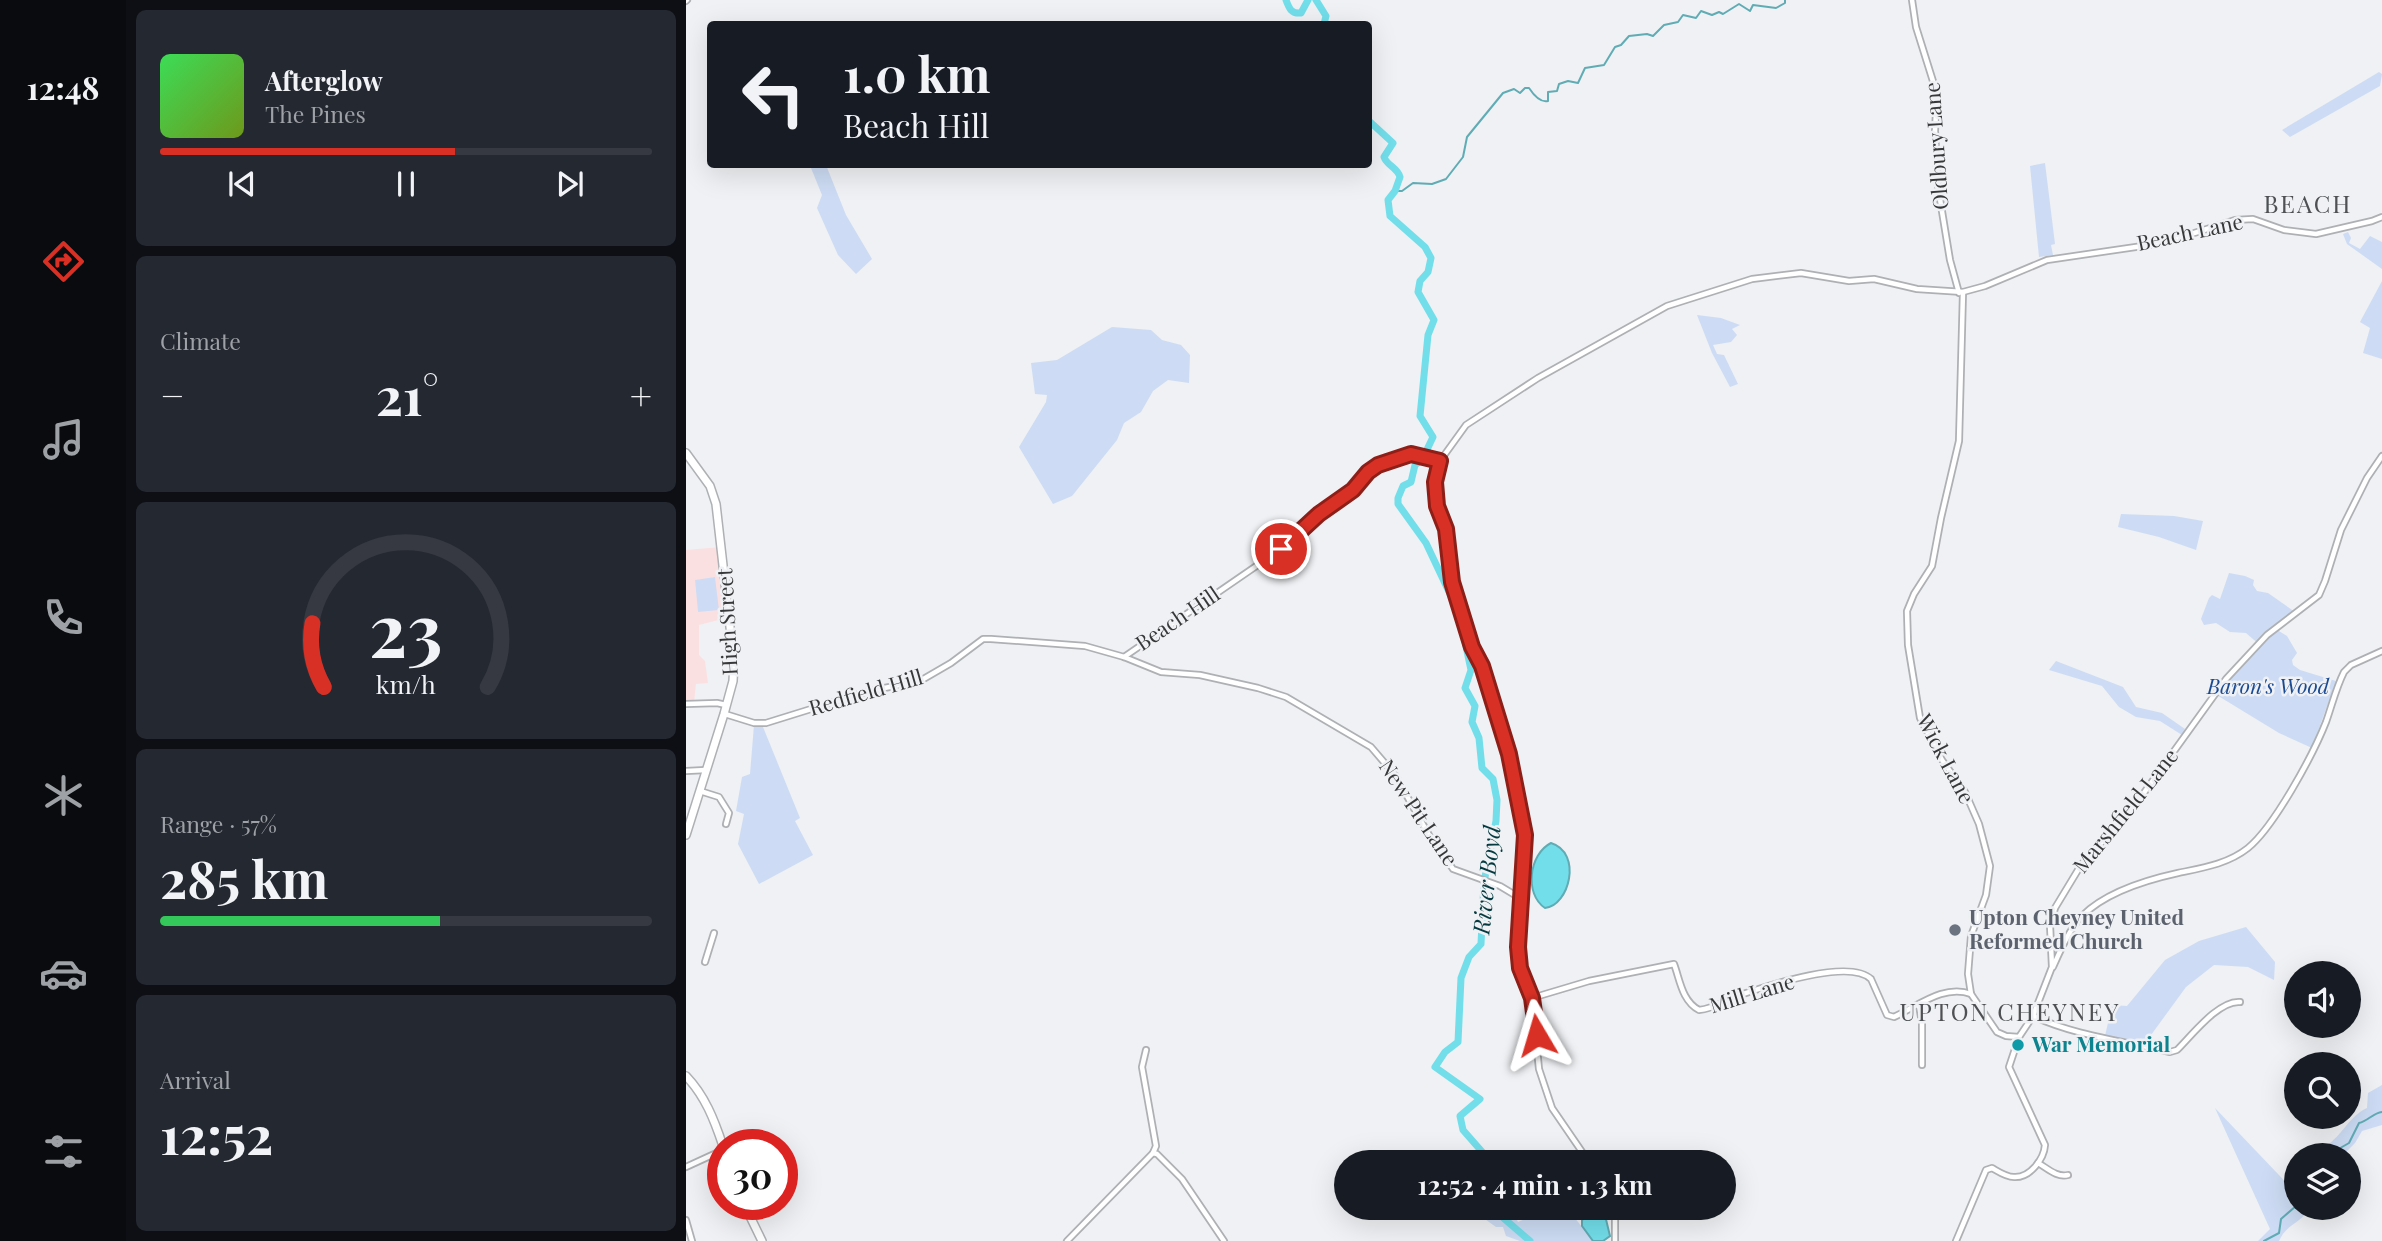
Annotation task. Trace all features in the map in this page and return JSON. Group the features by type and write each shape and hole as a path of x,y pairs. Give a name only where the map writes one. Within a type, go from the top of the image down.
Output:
{"main road":[{"name":"High Street","path":"686,453 710,486 718,511 734,662 727,705 686,835"},
{"path":"688,1082 709,1108 716,1129"},
{"path":"751,1220 759,1240"}],"street":[{"name":"Oldbury Lane","path":"1912,0 1916,27 1937,94 1935,131 1939,197 1950,260 1961,293"},
{"name":"Beach Lane","path":"1961,293 2047,260 2163,243 2242,219 2261,221 2295,232 2316,234 2372,221 2382,216"},
{"path":"1581,1150 1547,1099 1539,1069 1532,998 1519,961 1525,835 1509,754 1452,582 1446,529 1437,506 1435,482 1440,461 1458,434 1482,413 1577,355 1676,303 1752,279 1790,273 1849,281 1874,279 1917,289 1961,293"},
{"name":"Wick Lane","path":"1961,293 1964,320 1959,442 1933,566 1914,594 1907,611 1909,657 1920,718 1942,760 1965,792 1979,824 1990,866 1986,895 1971,936 1968,974 1971,994"},
{"name":"Beach Hill","path":"1124,657 1281,549 1319,514 1353,490 1373,468 1408,454 1440,461"},
{"name":"Marshfield Lane","path":"2038,1163 2045,1145 2009,1068 2019,1037 2033,1016 2052,967 2050,925 2055,908 2067,886 2105,837 2133,808 2226,679 2267,635 2319,595 2341,530 2367,478 2382,456"},
{"name":"Redfield Hill","path":"724,714 754,723 766,723 869,691 904,686 936,673 983,639 1085,646 1124,657"},
{"path":"2052,967 2071,930 2098,904 2160,877 2225,861 2245,850 2259,837 2317,743 2344,672 2382,651"},
{"name":"New Pit Lane","path":"1124,657 1161,672 1212,677 1286,697 1371,747 1395,775 1445,860 1459,872 1489,881 1520,898"},
{"path":"686,704 727,705"},
{"path":"686,771 706,770"},
{"path":"699,791 719,797 729,813 726,824"},
{"path":"705,962 714,933"},
{"name":"Mill Lane","path":"1532,998 1588,981 1674,964 1683,991 1699,1010 1817,974 1855,972 1866,975 1871,979 1890,1017 1951,990 1962,990 1971,994"},
{"path":"1971,994 1997,1032 2019,1037"},
{"path":"2033,1016 2054,1026 2082,1034 2171,1052 2178,1049 2217,1010 2231,1002 2240,1002"},
{"path":"1919,1005 1922,1065"},
{"path":"1068,1241 1153,1153 1156,1141 1142,1067 1146,1051"},
{"path":"1153,1153 1182,1179 1224,1241"},
{"path":"686,1167 707,1156"},
{"path":"1956,1241 1986,1170 1992,1168 2008,1176 2020,1177 2038,1163 2055,1174 2068,1175"},
{"path":"686,1220 692,1241"},
{"path":"1615,1220 1615,1241"}],"shaded area":[{"path":"721,547 726,618 699,625 699,655 705,661 708,683 696,684 694,702 686,702 686,550"}],"green space":[{"path":"2379,72 2382,74 2380,86 2290,137 2282,130"},
{"path":"2045,163 2055,244 2051,245 2053,255 2039,257 2030,166"},
{"path":"811,168 827,168 846,215 872,259 856,274 838,255 817,208 822,195"},
{"path":"2348,232 2351,238 2349,243 2360,249 2370,236 2382,242 2382,269 2347,244 2343,234"},
{"path":"2382,281 2382,359 2363,353 2370,328 2360,322"},
{"path":"1697,315 1721,318 1740,325 1732,329 1737,335 1731,342 1713,345 1717,354 1724,355 1738,384 1730,387 1712,353"},
{"path":"1112,327 1151,330 1162,340 1181,345 1190,355 1189,383 1168,380 1153,391 1141,412 1124,423 1117,440 1072,496 1053,504 1019,447 1046,402 1047,395 1035,394 1031,363 1057,360"},
{"path":"2121,514 2174,516 2203,521 2196,550 2118,527"},
{"name":"Baron's Wood","path":"2229,573 2254,580 2253,585 2257,591 2268,593 2295,612 2274,628 2287,636 2297,653 2292,660 2293,665 2300,670 2336,681 2312,748 2279,733 2215,694 2261,646 2246,633 2230,632 2216,623 2204,625 2201,619 2209,598 2212,595 2220,599"},
{"path":"715,577 719,610 698,612 695,580"},
{"path":"2056,661 2123,687 2136,707 2162,713 2185,729 2182,735 2160,721 2136,717 2119,707 2102,686 2049,670"},
{"path":"754,725 763,727 800,818 795,821 813,855 759,884 738,844 744,814 736,811 742,777 750,774"},
{"path":"2246,927 2275,962 2274,980 2248,967 2214,965 2186,987 2143,1046 2105,1036 2112,1005 2127,1006 2165,960 2199,941"},
{"path":"2382,1085 2382,1125 2362,1131 2355,1143 2329,1143 2343,1129 2361,1129 2361,1112 2367,1108 2368,1093"},
{"path":"2215,1108 2284,1180 2284,1220 2299,1220 2286,1230 2279,1241 2258,1241 2270,1229"},
{"path":"1486,1220 1576,1220 1593,1241 1520,1241 1506,1236 1503,1227 1496,1227"}],"water":[{"path":"1551,843 1567,857 1569,878 1561,898 1545,908 1534,893 1532,874 1538,856"},
{"path":"1582,1220 1606,1220 1610,1236 1603,1241 1593,1241 1582,1226"}],"waterway":[{"name":"River Boyd","path":"1286,0 1295,13 1301,13 1308,0"},
{"name":"River Boyd","path":"1316,0 1326,16 1325,21"},
{"path":"1395,191 1402,191 1413,183 1432,184 1446,179 1463,157 1467,137 1503,93 1514,89 1520,93 1529,88 1540,99 1548,101 1548,92 1557,91 1559,84 1568,81 1578,83 1585,68 1604,65 1615,47 1621,45 1629,36 1653,36 1664,25 1678,22 1683,15 1696,18 1701,11 1712,15 1719,12 1723,14 1739,4 1750,11 1753,5 1776,8 1785,3 1785,0"},
{"name":"River Boyd","path":"1372,124 1393,143 1384,157 1400,177 1388,200 1390,216 1425,247 1431,258 1428,272 1420,281 1418,292 1434,320 1428,335 1420,416 1433,437 1422,460 1415,465 1411,482 1403,486 1398,504 1426,543 1459,613 1471,670 1465,688 1475,706 1472,722 1479,738 1482,768 1493,779 1497,800 1496,821 1484,882 1481,944 1469,957 1461,978 1458,1042 1445,1052 1435,1067 1480,1099 1460,1116 1463,1130 1480,1150"},
{"path":"2349,1143 2359,1123 2382,1112"},
{"path":"2264,1241 2279,1233 2281,1219 2284,1216"},
{"name":"River Boyd","path":"1506,1220 1530,1241"}],"place":[{"name":"Upton Cheyney United Reformed Church","path":"1955,930"},
{"name":"War Memorial","path":"2018,1045"}],"district":[{"name":"BEACH","path":"2308,205"},
{"name":"UPTON CHEYNEY","path":"2010,1013"}],"route":[{"path":"1281,549 1319,514 1353,490 1368,472 1378,465 1411,454 1440,461 1435,482 1437,506 1446,529 1448,565 1472,647 1482,666 1509,754 1525,835 1526,853 1522,875 1518,947 1520,968 1532,998 1537,1035"}]}
